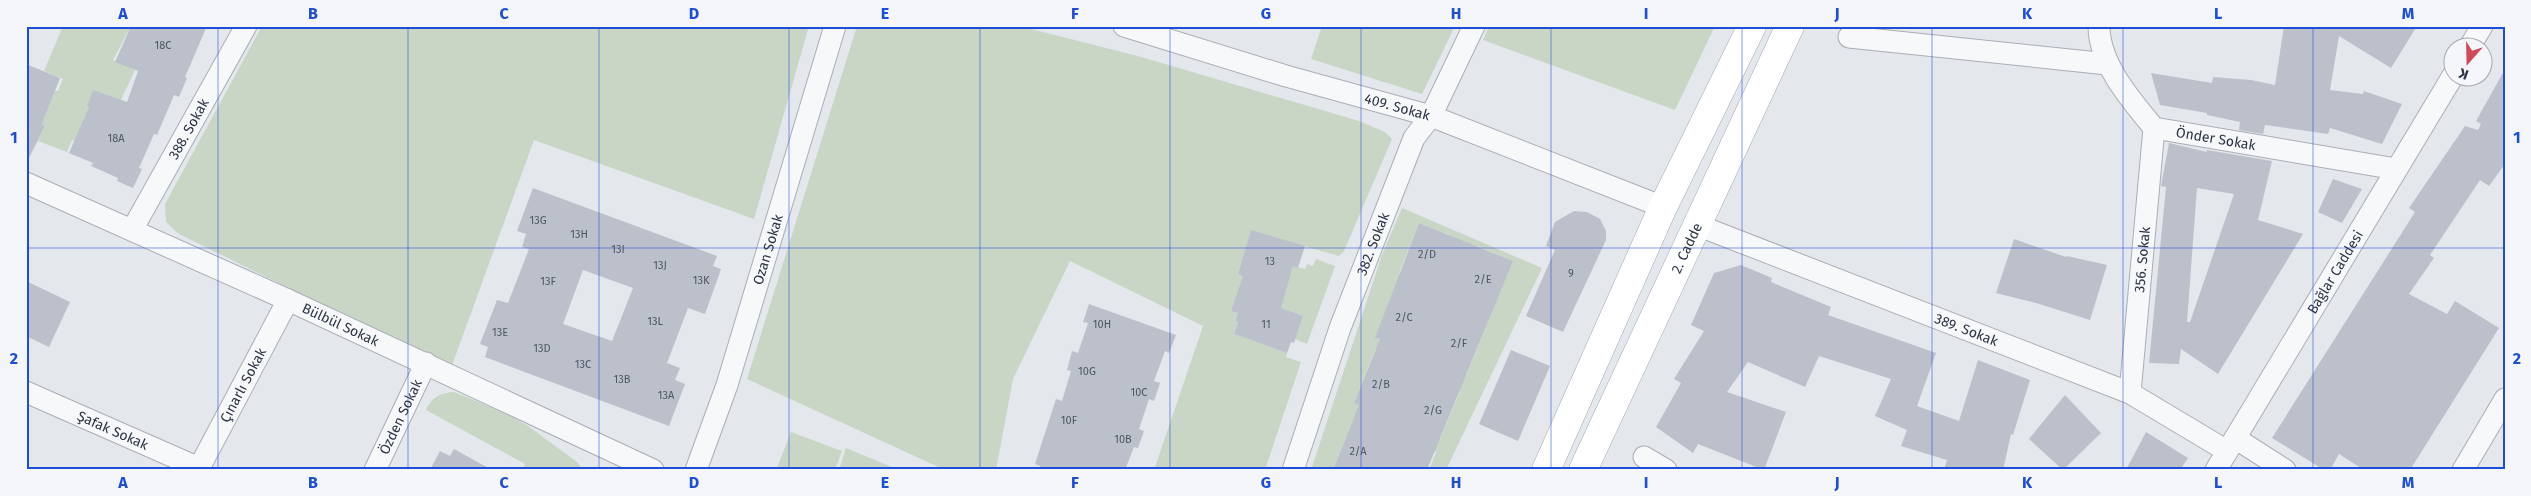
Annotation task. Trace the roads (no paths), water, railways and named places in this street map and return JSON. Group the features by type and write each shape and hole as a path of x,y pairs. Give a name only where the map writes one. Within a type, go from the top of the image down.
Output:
{"main road":[{"path":"1546,470 1663,207 1752,26"},
{"name":"2. Cadde","path":"1583,470 1790,26"}],"street":[{"name":"388. Sokak","path":"132,230 246,26"},
{"name":"Ozan Sokak","path":"696,470 727,385 835,26"},
{"name":"409. Sokak","path":"1124,26 1286,76 1431,116 1663,207"},
{"name":"382. Sokak","path":"1293,470 1340,328 1414,138 1431,116 1474,26"},
{"path":"2098,26 2108,64 2124,91 2154,128"},
{"path":"2475,38 2482,26"},
{"path":"1849,37 2108,64"},
{"name":"Bağlar Caddesi","path":"2216,470 2445,88"},
{"name":"Önder Sokak","path":"2154,128 2396,169"},
{"name":"356. Sokak","path":"2130,393 2154,128"},
{"name":"Bülbül Sokak","path":"26,183 288,300 652,470"},
{"name":"389. Sokak","path":"1697,225 2130,393 2285,470"},
{"name":"Çınarlı Sokak","path":"198,469 288,300"},
{"name":"Özden Sokak","path":"375,470 426,364"},
{"name":"Şafak Sokak","path":"26,392 198,469"},
{"path":"2463,470 2505,399"},
{"path":"1644,457 1666,470"}]}
